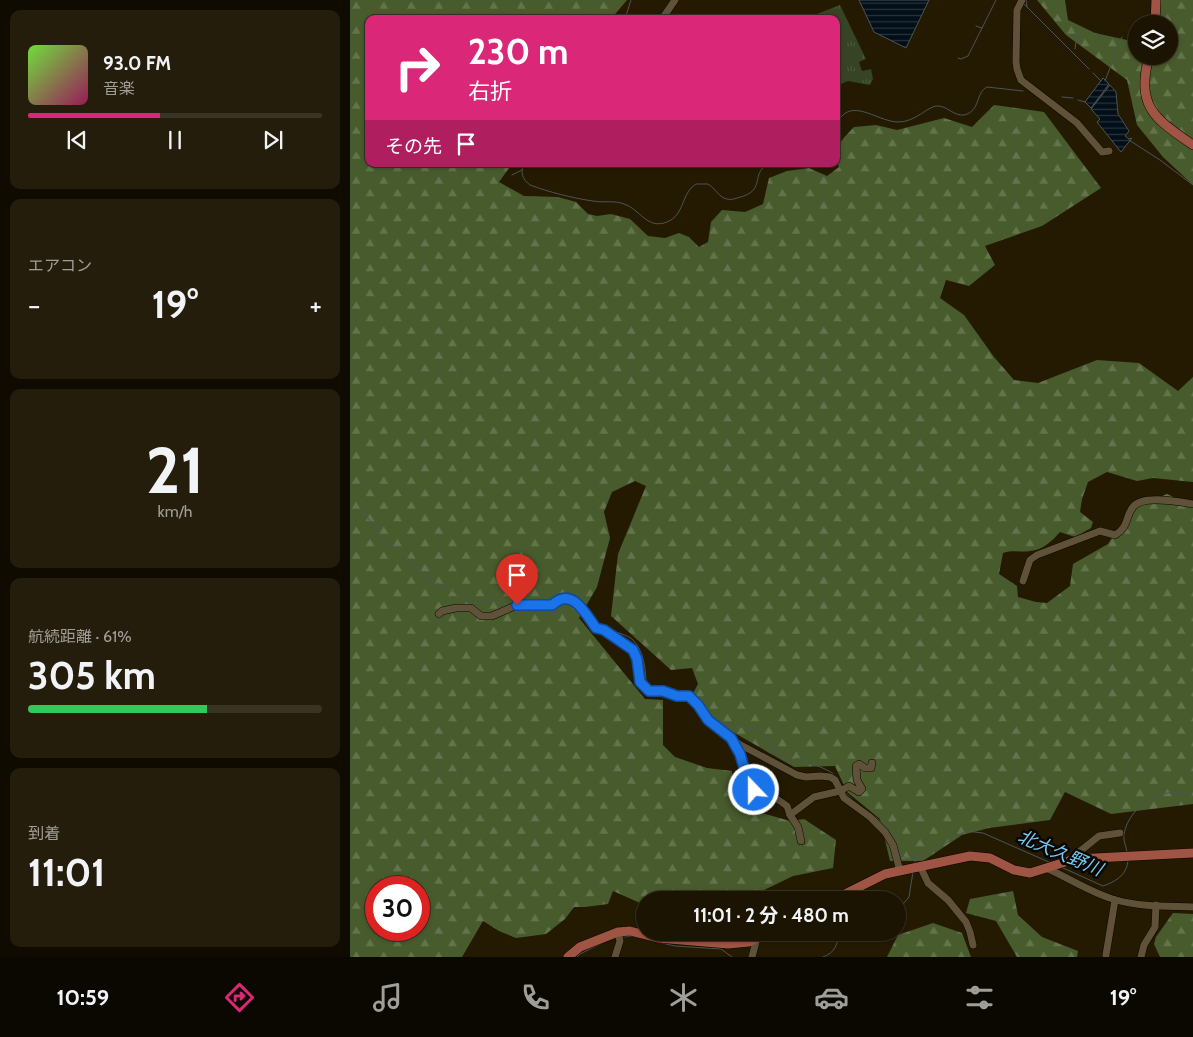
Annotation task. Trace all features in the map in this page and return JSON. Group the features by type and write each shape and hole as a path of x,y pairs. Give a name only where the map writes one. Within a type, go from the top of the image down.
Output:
{"main road":[{"path":"1155,15 1156,0"},
{"path":"1147,65 1144,82 1147,102 1154,114 1164,124 1193,145"},
{"path":"851,891 885,874 970,856 995,860 1021,872 1030,872 1069,860 1090,857 1193,853"},
{"path":"568,957 580,947 630,932 636,933"},
{"path":"703,941 739,944 748,941"}],"street":[{"path":"665,15 675,0"},
{"path":"1022,0 1017,10 1016,53 1017,69 1021,80 1077,123 1102,152 1109,151"},
{"path":"1022,581 1030,560 1037,554 1100,531 1115,535 1124,530 1132,507 1138,503 1156,500 1193,504"},
{"path":"438,614 442,611 456,608 471,608 482,616 492,616 517,605 552,605 559,598 572,600 580,605 596,628 604,630 633,650 637,659 640,682 647,689 663,691 677,696 689,696 708,720 739,744 801,776 830,777 835,780 844,798 870,817 885,832 893,845 900,871"},
{"path":"731,738 740,754 749,785 754,790 777,799 787,806 790,815 798,827 801,841"},
{"path":"790,815 814,797 840,791 849,786 859,792 862,789 857,780 856,766 859,764 865,768 871,768 872,763"},
{"path":"1069,860 1098,836 1120,834"},
{"path":"1052,866 1089,890 1115,900 1132,904 1193,907"},
{"path":"915,868 928,883 948,900 966,922 973,945"},
{"path":"1106,955 1115,900"},
{"path":"1141,957 1144,945 1155,927 1156,905"},
{"path":"614,957 619,936"},
{"path":"752,957 757,941"}],"green space":[{"path":"350,0 627,0 614,15 365,15 365,167 510,167 499,182 524,196 558,197 576,202 588,214 597,216 611,214 630,219 648,236 665,238 679,233 689,237 699,247 708,242 711,222 722,210 745,212 763,204 769,178 787,171 809,168 827,176 840,167 840,144 854,127 876,125 897,130 944,118 972,127 994,105 1044,112 1101,188 1042,226 985,246 995,265 969,286 946,280 940,298 964,315 994,357 1014,380 1038,383 1097,360 1139,363 1178,391 1193,377 1193,482 1153,478 1137,481 1107,472 1088,482 1082,499 1080,512 1093,522 1091,528 1075,537 1060,532 1054,539 1039,549 1003,553 999,574 1017,586 1018,597 1047,603 1070,586 1073,564 1108,544 1121,524 1139,506 1167,494 1193,506 1193,804 1111,814 1065,792 1050,820 989,828 962,835 923,861 890,861 880,819 847,792 835,766 794,767 724,727 689,701 698,684 692,668 671,670 611,616 618,554 646,486 635,481 612,492 604,512 610,538 597,587 579,618 645,699 663,700 663,745 675,757 707,768 732,771 732,797 744,808 790,821 804,819 836,840 833,868 793,876 762,891 636,891 636,901 613,891 608,904 574,907 565,919 546,934 516,938 499,931 483,921 462,957 350,957"},
{"path":"1037,0 1065,0 1068,20 1095,33 1128,40 1128,65 1178,65 1178,15 1158,15 1159,0 1193,0 1193,185 1163,157 1137,125 1127,80 1066,35"},
{"path":"840,5 866,59 859,62 862,71 871,69 873,79 870,85 848,81 840,84 840,15 814,15"},
{"path":"1013,891 1018,915 1042,937 1078,951 1077,957 1017,957 996,921 966,913 970,899"},
{"path":"1173,913 1193,914 1193,957 1160,957 1154,944 1156,937"},
{"path":"933,923 962,933 971,957 887,957 895,941 906,941 906,932"}],"shaded area":[{"path":"859,0 929,0 906,48 874,32"},
{"path":"1103,78 1109,84 1091,108 1085,102"},
{"path":"1110,85 1116,92 1118,114 1129,131 1125,136 1129,139 1132,138 1121,152 1097,122 1100,119 1091,109"}],"waterway":[{"path":"626,15 631,0"},
{"path":"958,58 961,59 968,56 996,0"},
{"path":"1026,0 1027,7"},
{"path":"1024,4 1089,69"},
{"path":"976,26 982,28"},
{"path":"1075,49 1078,28"},
{"path":"1105,81 1122,37"},
{"path":"1093,73 1101,81"},
{"path":"840,119 848,112 855,110 889,121 904,122 935,106 964,115 973,110 981,93 987,87 1023,91"},
{"path":"1062,97 1073,98"},
{"path":"1078,100 1085,102"},
{"path":"1129,140 1193,185"},
{"path":"523,167 522,175 530,185 577,198 597,202 620,203 630,207 649,221 660,224 673,219 691,188 696,184 708,184 722,197 735,199 752,191 764,167"},
{"path":"512,175 522,170"},
{"path":"357,503 387,544 399,549 429,579 458,594 465,601 472,604 491,600 506,605 513,603"},
{"path":"517,602 550,601"},
{"path":"562,601 576,608"},
{"path":"609,630 627,636 636,644 644,660 646,685"},
{"path":"646,691 646,694 676,699"},
{"path":"697,698 716,721 731,726 758,729 783,757 790,760 800,758 824,768 830,771 841,785"},
{"path":"844,791 857,804 878,819 895,842"},
{"name":"北大久野川","path":"1127,852 1124,841 1127,824 1141,806 1150,799 1172,792 1193,796"},
{"name":"北大久野川","path":"914,864 917,857 966,831 983,833 1051,863"},
{"path":"897,846 900,854 906,858 917,857"},
{"name":"北大久野川","path":"1061,867 1103,886 1120,877 1128,861"},
{"name":"北大久野川","path":"906,901 909,897 913,872"},
{"name":"北大久野川","path":"623,937 632,936 675,946 721,949 732,957"},
{"name":"北大久野川","path":"823,957 835,948 838,941"},
{"name":"北大久野川","path":"577,957 602,943"}],"route":[{"path":"517,605 552,605 559,598 563,598 572,600 580,605 596,628 604,630 633,650 637,659 640,682 649,691 663,691 677,696 689,696 695,701 708,720 731,738 740,754 749,785 754,790"}]}
